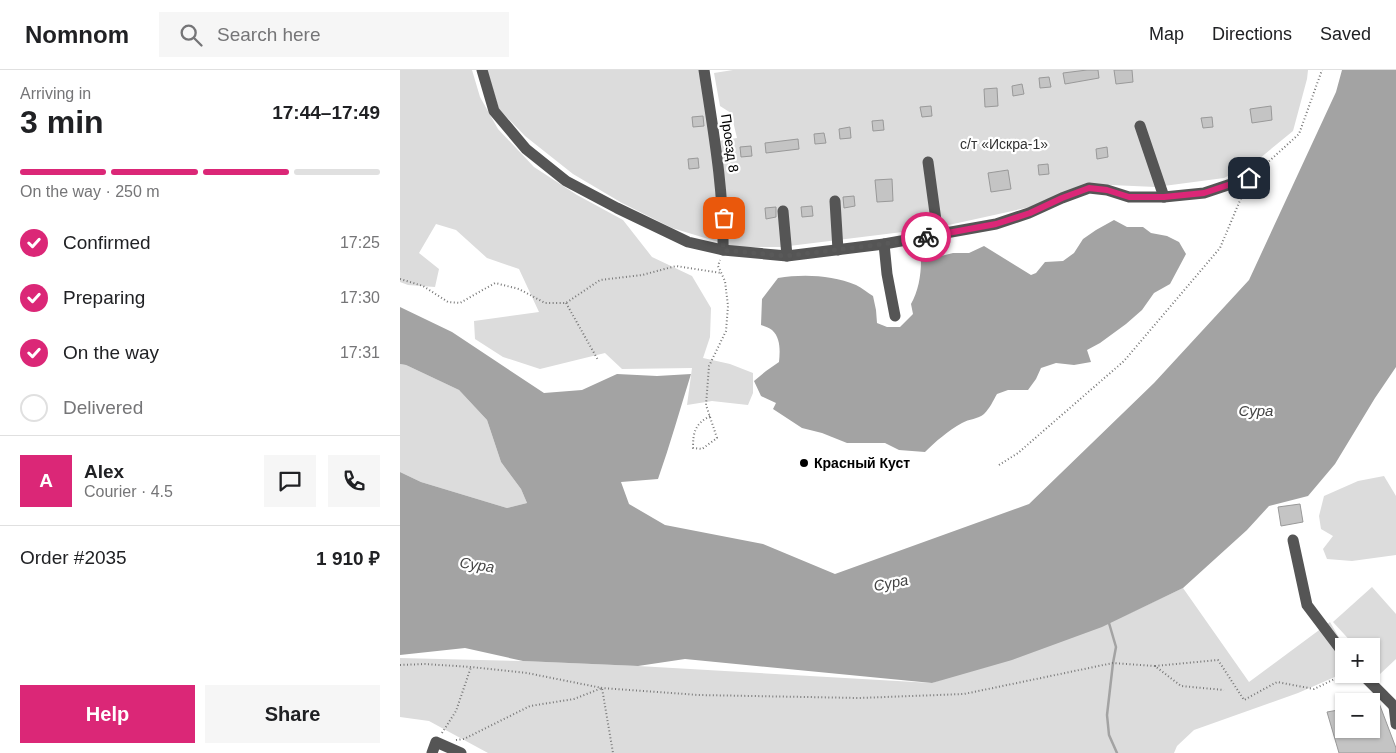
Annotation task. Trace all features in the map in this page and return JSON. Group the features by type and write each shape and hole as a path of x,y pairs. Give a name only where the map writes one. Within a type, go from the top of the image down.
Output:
{"street":[{"path":"482,70 494,111 526,149 566,181 688,242 723,250 786,256 884,244 996,224 1030,213 1089,188 1107,190 1129,197 1164,197 1204,193 1249,178"},
{"name":"Проезд 8","path":"707,71 724,218 723,250"},
{"path":"1140,126 1164,197"},
{"path":"928,162 938,234"},
{"path":"835,201 838,250"},
{"path":"783,211 786,256"},
{"path":"884,244 887,274 895,316"},
{"path":"1293,540 1307,605 1335,642"},
{"path":"1372,683 1395,705 1396,724"},
{"path":"434,748 461,753"}],"path":[{"path":"999,464 1018,453 1124,361 1220,248 1249,178 1299,134 1322,70"},
{"path":"710,416 700,421 693,436 693,448 702,449 717,438 710,416 706,405 709,366 726,331 728,306 725,281 718,266 723,250"},
{"path":"400,279 423,286 448,302 460,303 495,283 519,289 545,302 566,303 600,280 642,275 676,266 721,273"},
{"path":"566,303 598,360"},
{"path":"400,665 425,664 471,667 527,673 602,688 698,695 859,698 964,694 1113,664 1155,666 1218,660 1244,700 1277,682 1314,689 1335,679"},
{"path":"1155,666 1181,686 1224,690"},
{"path":"434,748 456,711 471,667"},
{"path":"455,740 464,739 530,706 574,699 602,688"},
{"path":"602,688 613,753"}],"green space":[{"path":"400,70 472,70 480,97 498,129 534,167 577,195 623,220 652,257 692,276 711,308 710,337 703,358 730,364 753,373 753,393 748,405 712,401 687,405 692,368 622,369 605,353 540,369 503,357 475,339 474,321 539,312 519,269 487,258 456,230 436,224 419,253 439,269 435,287 408,285 400,282"},
{"name":"с/т «Искра-1»","path":"487,70 704,70 713,142 737,138 731,113 720,106 714,73 733,70 1308,70 1293,131 1254,163 1224,178 1156,187 1088,184 1030,207 935,228 781,247 735,247 672,228 622,203 573,174 525,136 499,109"},
{"path":"400,364 406,365 459,390 487,420 501,462 521,489 527,503 507,508 421,482 400,472"},
{"path":"1384,476 1396,496 1396,555 1352,561 1327,559 1323,549 1333,536 1321,529 1319,516 1324,496 1358,481"},
{"path":"1372,587 1396,614 1396,659 1380,674 1380,638 1348,638 1333,622"},
{"path":"1183,588 1249,682 1330,622 1339,638 1335,638 1335,677 1298,693 1194,730 1177,746 1174,753 488,753 429,721 400,717 400,658 638,666 932,683 1128,614"}],"water":[{"name":"Сура","path":"1342,70 1396,70 1396,367 1335,464 1308,496 1269,506 1247,530 1183,588 1102,627 1012,660 932,683 685,659 638,666 523,661 465,648 400,655 400,472 421,482 507,508 527,503 521,489 501,462 487,420 459,390 406,365 400,364 400,307 452,332 544,393 582,390 617,374 657,376 691,374 658,479 621,482 629,504 665,525 763,544 835,574 1029,504 1154,383 1249,280 1336,92"},
{"name":"Красный Куст","path":"1114,220 1127,227 1143,227 1151,233 1167,236 1179,242 1186,254 1170,284 1154,293 1142,310 1126,324 1087,350 1091,362 1074,365 1056,363 1041,368 1028,390 1008,390 997,394 984,414 957,426 942,436 925,452 899,450 885,443 847,443 822,433 802,428 773,409 776,403 761,396 754,381 779,362 780,350 777,337 772,330 761,325 762,299 778,278 817,276 837,279 856,285 873,296 877,323 887,327 900,327 913,314 911,304 919,284 921,261 953,253 969,253 984,246 1031,275 1036,273 1045,262 1063,261 1074,253 1083,239"}],"building":[{"path":"1098,70 1099,78 1065,84 1063,73"},
{"path":"1114,70 1132,70 1133,82 1116,84"},
{"path":"1049,77 1051,87 1040,88 1039,78"},
{"path":"1022,84 1024,94 1013,96 1012,86"},
{"path":"997,88 998,106 985,107 984,89"},
{"path":"931,106 932,116 922,117 920,107"},
{"path":"1271,106 1272,120 1252,123 1250,109"},
{"path":"703,116 704,126 693,127 692,117"},
{"path":"1212,117 1213,127 1203,128 1201,118"},
{"path":"883,120 884,130 873,131 872,121"},
{"path":"850,127 851,138 840,139 839,129"},
{"path":"824,133 826,143 815,144 814,134"},
{"path":"798,139 799,149 766,153 765,143"},
{"path":"751,146 752,156 741,157 740,147"},
{"path":"1107,147 1108,157 1097,159 1096,149"},
{"path":"698,158 699,168 689,169 688,159"},
{"path":"1048,164 1049,174 1039,175 1038,165"},
{"path":"1008,170 1011,189 991,192 988,173"},
{"path":"892,179 893,201 877,202 875,180"},
{"path":"854,196 855,206 844,208 843,197"},
{"path":"812,206 813,216 802,217 801,207"},
{"path":"776,207 776,217 766,219 765,208"},
{"path":"1300,504 1303,522 1281,526 1278,507"},
{"path":"1380,706 1396,748 1396,753 1339,753 1327,712 1335,711 1335,738 1380,738"}],"waterway":[{"path":"1109,623 1116,647 1107,715 1109,735 1117,753"}],"way so far":[{"path":"724,218 723,250 786,256 926,237"}],"place":[{"name":"Красный Куст","path":"804,463"}],"route":[{"path":"926,237 996,224 1030,213 1089,188 1107,190 1129,197 1164,197 1204,193 1249,178"}]}
